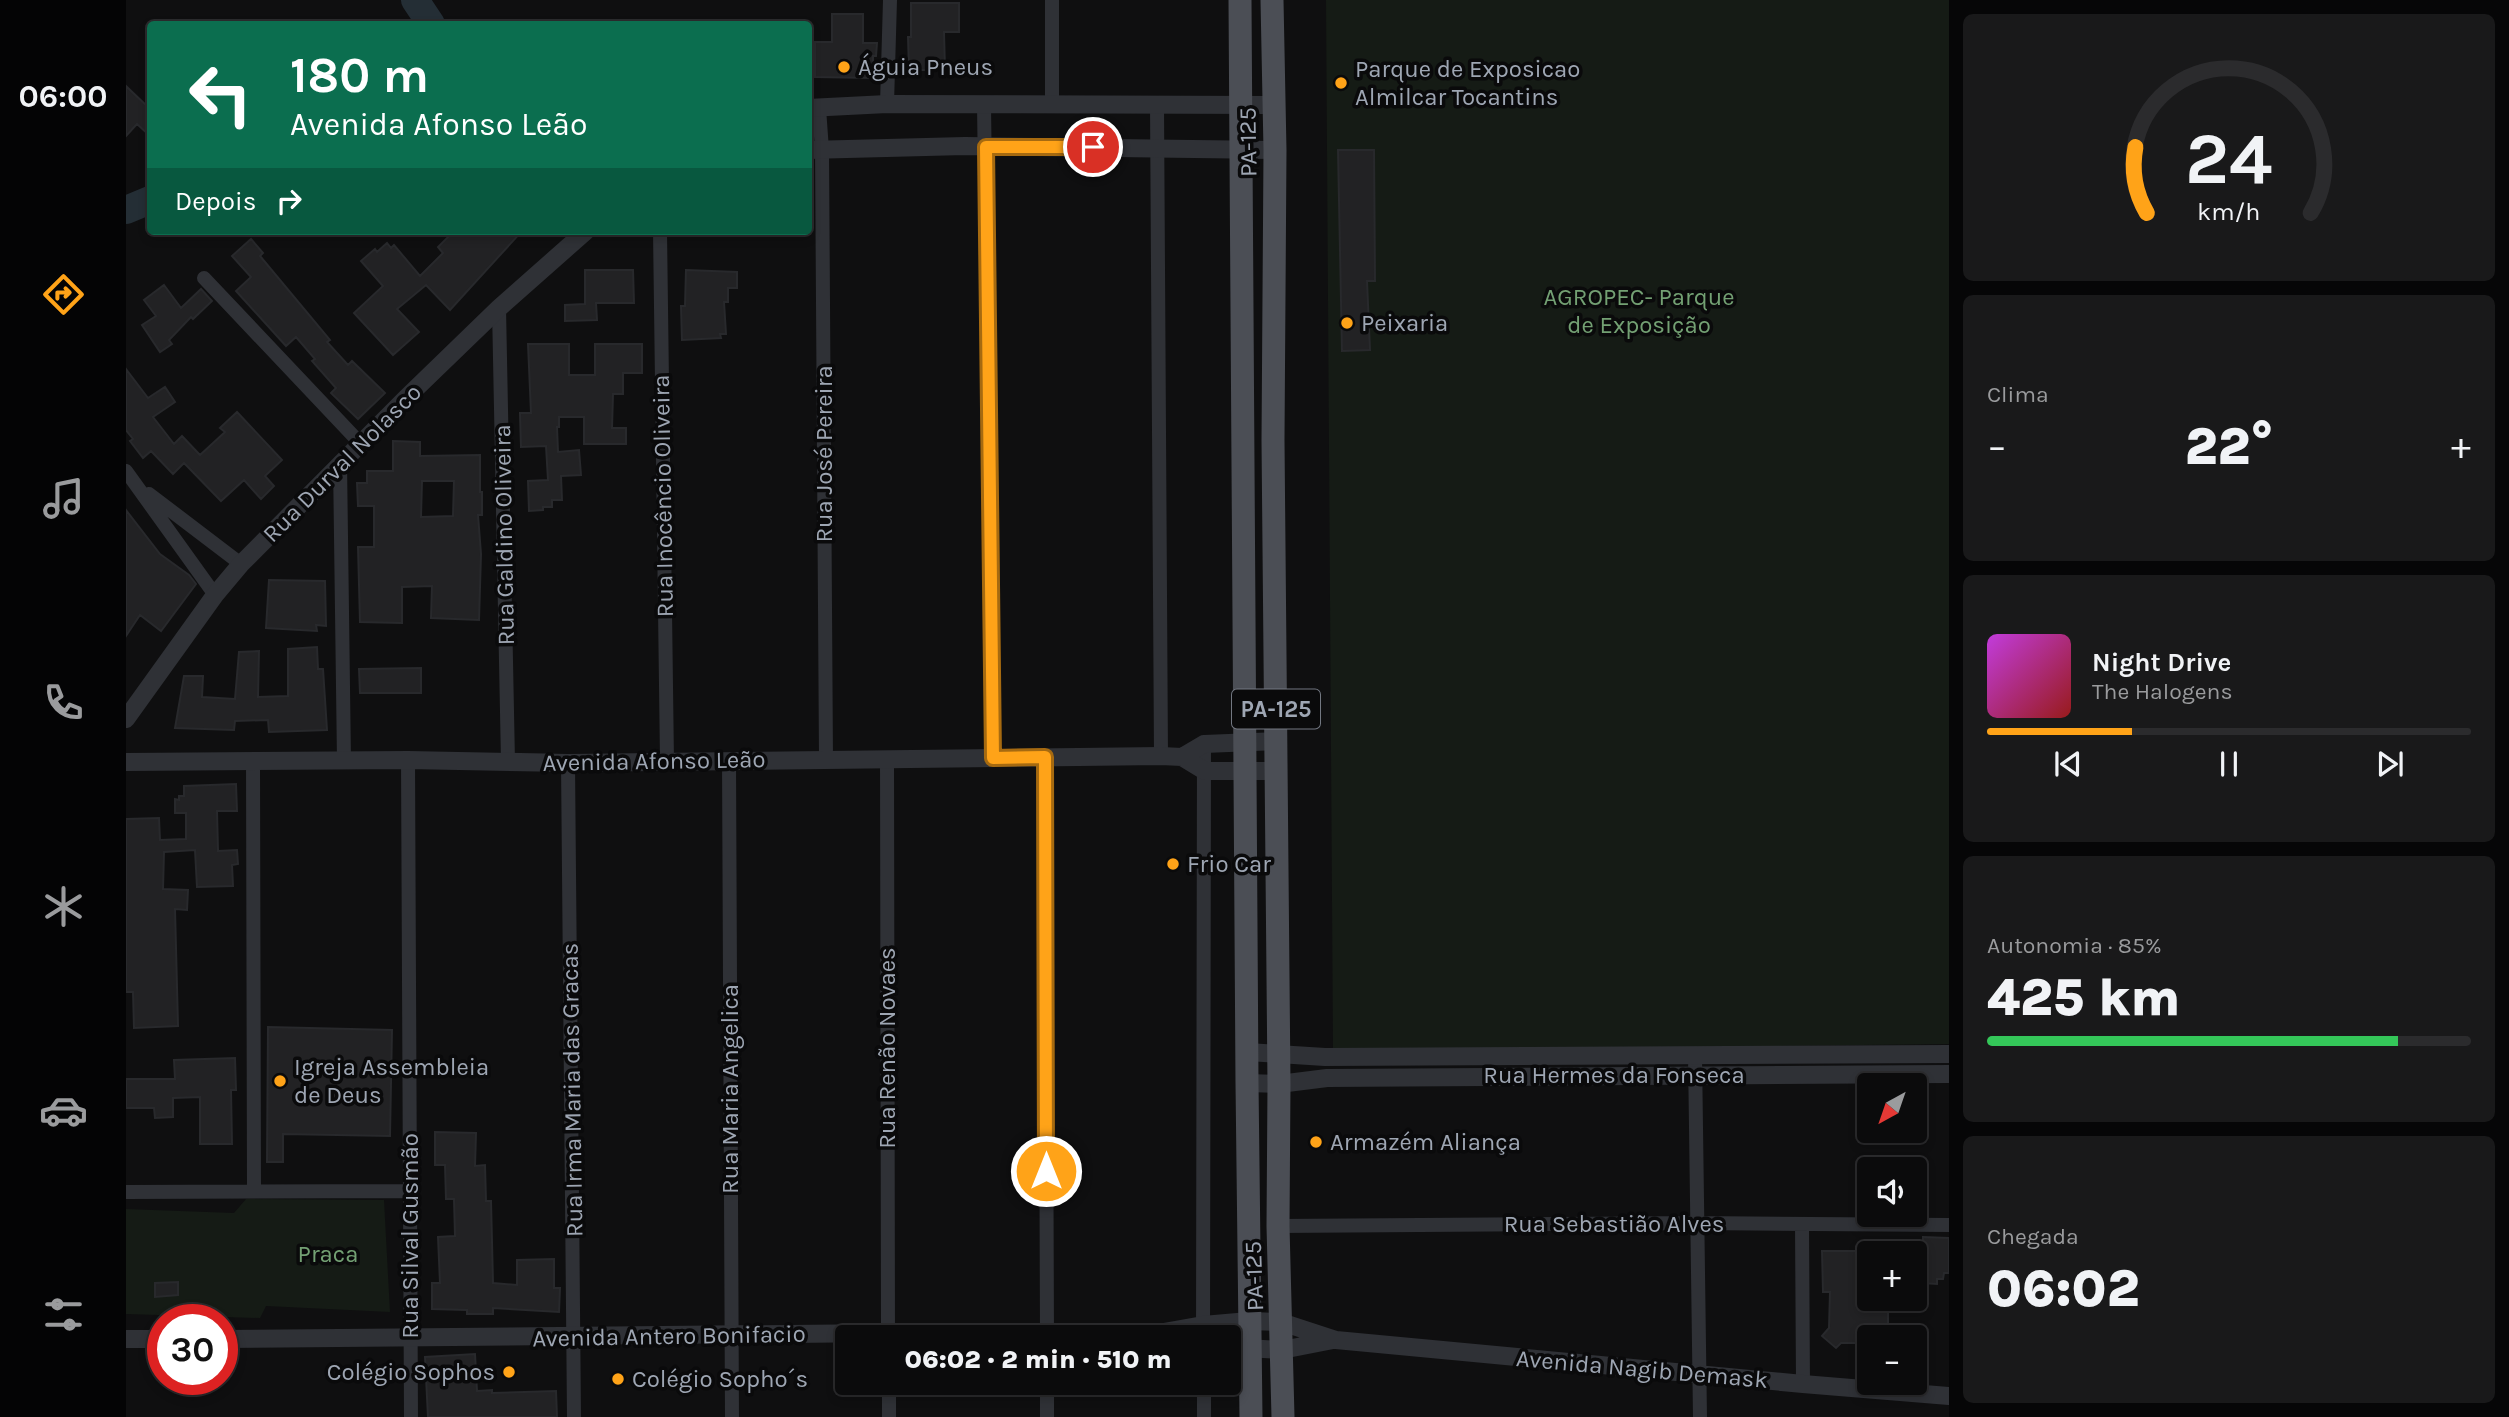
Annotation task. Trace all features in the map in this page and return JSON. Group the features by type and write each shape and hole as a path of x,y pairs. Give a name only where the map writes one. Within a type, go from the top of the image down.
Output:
{"main road":[{"name":"PA-125","path":"1240,0 1249,1321 1241,1343"},
{"name":"PA-125","path":"1272,0 1275,150 1273,440 1278,1226 1283,1417"},
{"path":"1242,441 1273,440"},
{"path":"1245,610 1275,611"},
{"name":"PA-125","path":"1241,1360 1251,1417"}],"street":[{"path":"887,104 890,0"},
{"path":"1052,0 1052,105"},
{"path":"814,108 887,104 1273,105"},
{"path":"984,105 993,758"},
{"path":"1157,105 1161,756"},
{"name":"Rua José Pereira","path":"814,108 825,759"},
{"path":"815,150 986,147 1275,150"},
{"name":"Rua Durval Nolasco","path":"126,719 241,564 499,308 581,235"},
{"name":"Rua Inocêncio Oliveira","path":"660,235 667,761"},
{"path":"204,278 360,443"},
{"name":"Rua Galdino Oliveira","path":"499,308 508,762"},
{"path":"340,463 344,761"},
{"path":"126,471 215,596"},
{"path":"137,485 241,564"},
{"path":"1182,757 1204,744 1277,741"},
{"path":"1203,1325 1204,744"},
{"name":"Avenida Afonso Leão","path":"126,762 568,763 1161,756 1182,757 1205,771"},
{"path":"1045,757 1047,1325"},
{"name":"Rua Renão Novaes","path":"887,759 888,1325"},
{"name":"Rua Maria Angelica","path":"729,760 732,1417"},
{"path":"253,761 254,1191"},
{"name":"Rua Silval Gusmão","path":"408,761 411,1417"},
{"name":"Rua Irma Maria das Gracas","path":"568,763 574,1417"},
{"path":"1205,771 1277,771"},
{"path":"1247,1052 1325,1057 1949,1054"},
{"path":"1695,1055 1700,1417"},
{"name":"Rua Hermes da Fonseca","path":"1247,1083 1279,1084 1327,1078 1949,1074"},
{"path":"126,1192 410,1191"},
{"name":"Rua Sebastião Alves","path":"1278,1226 1697,1223 1802,1226 1949,1225"},
{"path":"1802,1226 1803,1384"},
{"name":"Avenida Antero Bonifacio","path":"1231,1325 1249,1321 1281,1322"},
{"name":"Avenida Nagib Demask","path":"1281,1322 1336,1340 1949,1396"},
{"name":"Avenida Antero Bonifacio","path":"238,1339 835,1335"},
{"path":"126,1339 147,1339"},
{"name":"Avenida Nagib Demask","path":"1241,1348 1282,1350 1336,1340"},
{"path":"888,1395 889,1417"},
{"path":"1047,1395 1047,1417"},
{"path":"1204,1395 1204,1417"}],"green space":[{"name":"AGROPEC- Parque de Exposição","path":"1326,0 1949,0 1949,1044 1333,1051"},
{"name":"Praca","path":"246,1199 384,1200 390,1312 266,1306 260,1318 238,1317 238,1304 147,1304 147,1315 126,1314 126,1209 234,1213"}],"building":[{"path":"911,3 959,3 959,32 944,32 945,70 909,70"},
{"name":"Águia Pneus","path":"832,14 863,14 863,43 877,43 876,56 873,56 873,78 815,77 815,42 832,42"},
{"path":"126,86 147,106 147,133 137,124 126,136"},
{"path":"1338,150 1374,150 1375,281 1367,281 1370,350 1342,351"},
{"path":"450,235 518,235 450,310 426,285 397,309 419,332 393,355 354,313 383,286 361,261 387,243 391,248 394,245 420,276 443,253 438,247"},
{"path":"251,239 263,253 260,256 330,340 327,342 348,365 352,361 385,393 358,419 331,393 336,388 312,361 315,359 296,337 286,346 236,291 251,277 232,256"},
{"path":"585,270 633,270 634,303 596,303 597,320 565,321 565,305 585,304"},
{"path":"686,270 737,272 737,288 728,288 728,302 724,302 726,334 720,334 721,338 682,340 681,306 685,306"},
{"path":"164,285 181,308 201,289 212,301 193,319 191,317 169,340 172,344 160,352 142,325 156,316 144,300"},
{"path":"528,344 569,344 569,375 595,375 595,344 642,344 642,373 623,373 623,394 613,394 612,428 626,428 626,444 584,444 584,417 559,417 558,452 579,450 581,475 561,476 562,500 552,500 552,507 543,507 543,510 529,511 528,481 548,480 546,446 521,447 520,413 531,413"},
{"path":"126,369 148,398 165,387 175,402 153,417 174,444 182,436 200,455 225,432 220,428 237,412 282,460 265,476 274,486 261,499 244,480 221,501 184,463 173,474 151,451 143,458 130,441 133,439 126,430"},
{"path":"393,441 420,442 420,456 480,455 482,515 478,515 481,554 479,620 431,618 432,586 402,587 402,623 360,622 358,547 374,547 374,506 358,506 357,483 367,483 367,471 393,471","holes":["422,481 454,481 453,516 421,517"]},
{"path":"126,510 160,554 189,575 196,584 161,631 140,615 126,636"},
{"path":"269,580 325,581 326,626 316,625 317,631 266,628"},
{"path":"317,647 318,669 323,669 327,730 269,732 268,720 235,721 234,730 175,728 184,676 203,676 202,697 235,699 239,652 259,651 258,697 288,696 288,649"},
{"path":"421,668 421,693 360,693 359,669"},
{"path":"236,784 237,811 217,811 218,851 237,850 238,864 232,865 233,886 197,887 195,850 164,852 163,889 188,890 187,910 175,909 178,1026 134,1028 133,992 126,992 126,819 159,818 160,840 186,839 186,813 175,813 175,799 179,800 179,796 184,796 184,786"},
{"path":"268,1027 392,1030 390,1136 283,1134 283,1162 267,1162"},
{"path":"235,1058 236,1090 231,1090 232,1144 200,1144 200,1097 173,1098 173,1117 155,1118 154,1108 126,1108 126,1079 175,1079 174,1060"},
{"path":"435,1132 476,1133 475,1166 485,1165 486,1201 491,1201 493,1283 517,1285 517,1260 554,1259 554,1288 560,1288 559,1312 493,1308 493,1314 467,1314 467,1310 432,1309 432,1283 440,1283 438,1237 455,1236 454,1199 446,1199 445,1165 435,1165"},
{"path":"1923,1237 1949,1238 1949,1273 1944,1273 1943,1279 1937,1279 1937,1284 1927,1283 1927,1241 1923,1241"},
{"path":"1857,1247 1857,1311 1888,1311 1888,1325 1857,1325 1857,1343 1841,1343 1836,1348 1822,1336 1829,1328 1830,1292 1823,1292 1822,1251 1856,1251"},
{"path":"178,1282 178,1295 155,1297 155,1283"},
{"path":"475,1354 477,1391 556,1391 557,1417 428,1417 425,1357"}],"waterway":[{"path":"415,0 429,21"},
{"path":"126,210 147,201"}],"place":[{"name":"Águia Pneus","path":"844,67"},
{"name":"Parque de Exposicao Almilcar Tocantins","path":"1341,83"},
{"name":"Peixaria","path":"1347,323"},
{"name":"Frio Car","path":"1173,864"},
{"name":"Igreja Assembleia de Deus","path":"280,1081"},
{"name":"Armazém Aliança","path":"1316,1142"},
{"name":"Colégio Sophos","path":"509,1372"},
{"name":"Colégio Sopho´s","path":"618,1379"}],"route":[{"path":"1046,1171 1045,757 993,758 986,147 1093,147"}]}
